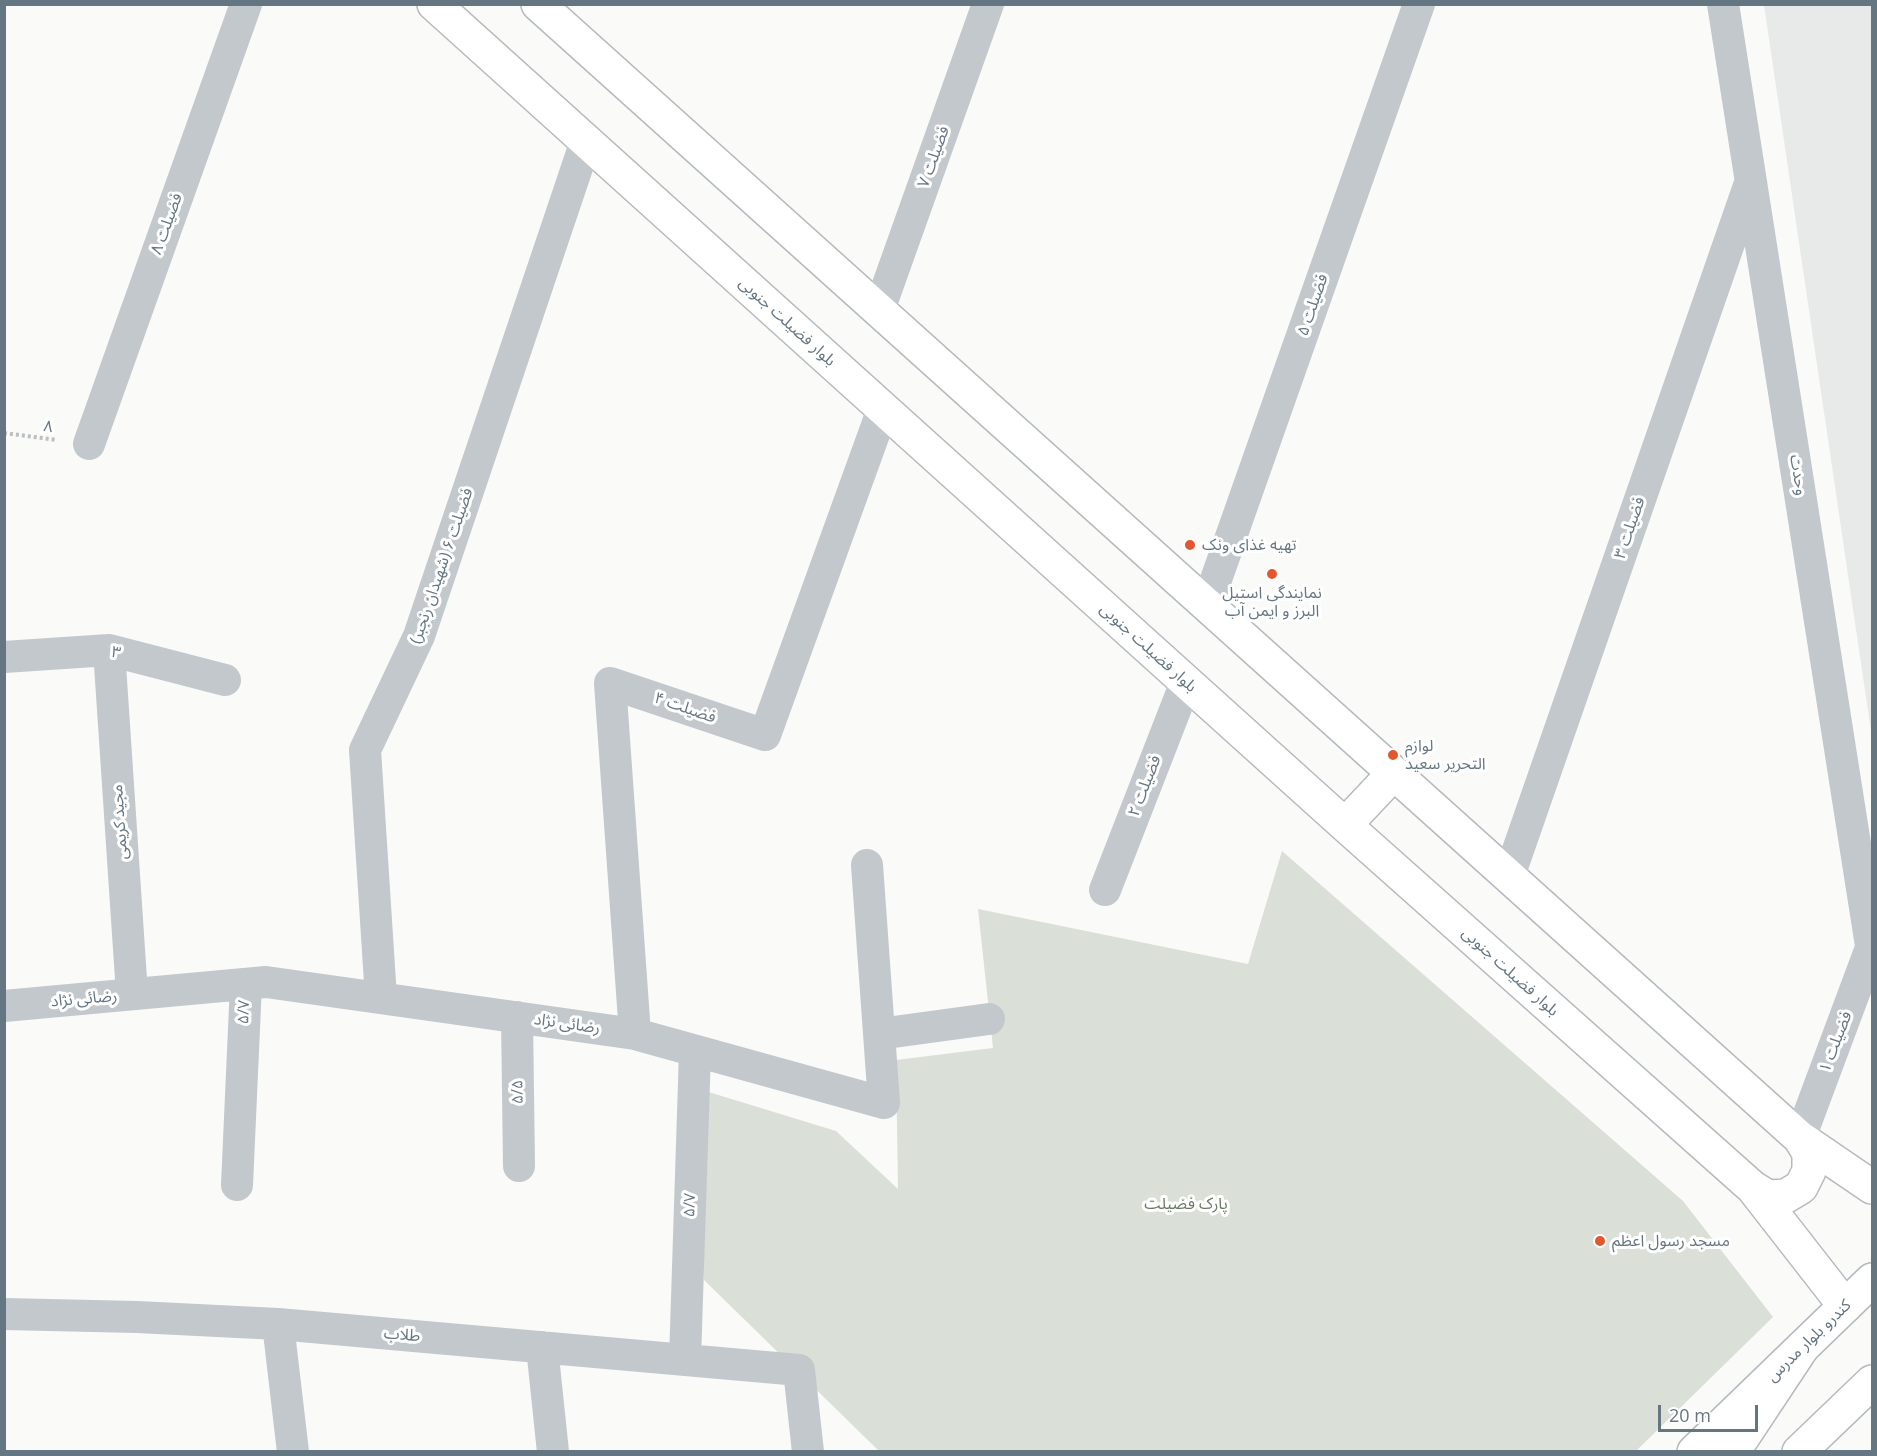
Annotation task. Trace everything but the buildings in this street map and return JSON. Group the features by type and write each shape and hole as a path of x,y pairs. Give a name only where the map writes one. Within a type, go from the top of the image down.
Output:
{"main road":[{"name":"بلوار فضیلت جنوبی","path":"434,4 1345,825 1753,1188 1845,1306"},
{"path":"553,10 879,310 1800,1138 1872,1187"},
{"path":"1345,825 1394,773"},
{"path":"1753,1188 1768,1197 1786,1196 1801,1187 1809,1171 1809,1153 1800,1138"},
{"name":"کندرو بلوار مدرس","path":"1694,1452 1872,1280"},
{"path":"1733,1452 1802,1348"},
{"path":"1799,1452 1872,1382"}],"street":[{"name":"فضیلت ۸","path":"89,444 246,4"},
{"name":"فضیلت ۷","path":"879,310 988,4"},
{"name":"فضیلت ۵","path":"1207,605 1419,4"},
{"name":"وحدت","path":"1723,4 1872,952"},
{"name":"فضیلت ۶ (شهیدان رنجبر)","path":"381,998 365,750 419,636 586,141"},
{"name":"فضیلت ۳","path":"1509,876 1751,180"},
{"name":"فضیلت ۴","path":"635,1034 610,683 765,735 883,409"},
{"name":"۳","path":"4,657 109,650 225,680"},
{"name":"مجید کریمی","path":"109,650 132,994"},
{"name":"فضیلت ۲","path":"1105,890 1186,682"},
{"name":"رضائی نژاد","path":"4,1006 266,982 635,1034 884,1103 867,865"},
{"name":"فضیلت ۱","path":"1800,1138 1872,945"},
{"name":"۵/۷","path":"237,1185 246,984"},
{"name":"۵/۵","path":"517,1017 519,1166"},
{"path":"879,1034 988,1019"},
{"name":"۵/۷","path":"685,1360 695,1051"},
{"name":"طلاب","path":"4,1314 137,1317 278,1324 799,1370 808,1452"},
{"path":"278,1324 293,1452"},
{"path":"542,1347 553,1452"}],"path":[{"name":"۸","path":"4,433 89,444"}],"shaded area":[{"path":"1764,5 1872,5 1872,738"}],"green space":[{"name":"پارک فضیلت","path":"1282,851 1683,1201 1773,1317 1636,1451 879,1451 704,1280 702,1090 836,1131 898,1189 896,1060 993,1048 978,909 1248,964"}],"place":[{"name":"تهیه غذای ونک","path":"1190,545"},
{"name":"نمایندگی استيل البرز و ایمن آب","path":"1272,574"},
{"name":"لوازم التحریر سعید","path":"1393,755"},
{"name":"مسجد رسول اعظم","path":"1600,1241"}]}
